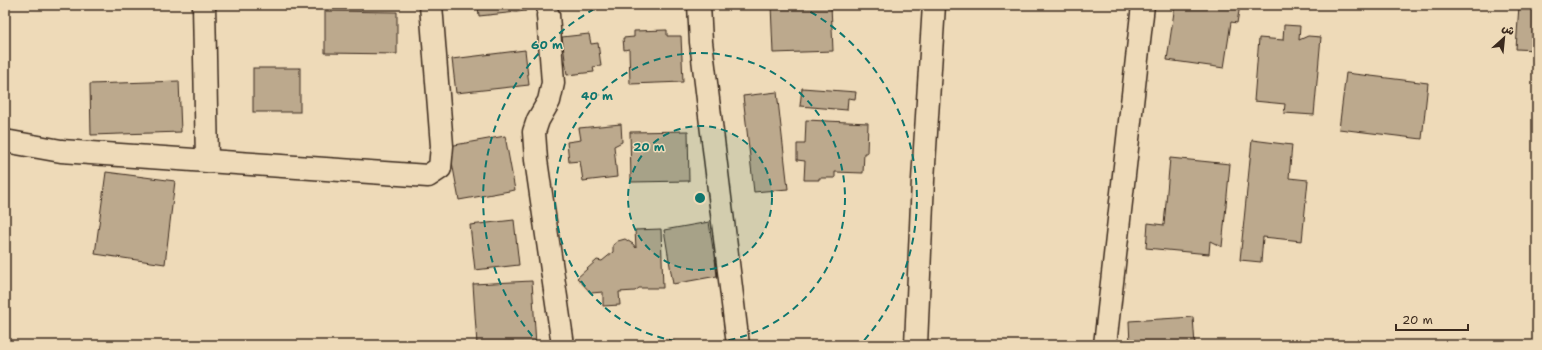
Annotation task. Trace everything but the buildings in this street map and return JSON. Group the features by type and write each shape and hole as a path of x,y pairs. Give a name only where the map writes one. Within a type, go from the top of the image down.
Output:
{"street":[{"path":"204,5 207,161"},
{"path":"5,141 61,151 428,176 440,168 442,146 431,5"},
{"path":"699,5 701,42 738,345"},
{"path":"916,345 934,5"},
{"path":"1105,345 1143,5"},
{"path":"548,15 553,83 549,102 538,120 534,132 536,160 563,345"}]}
